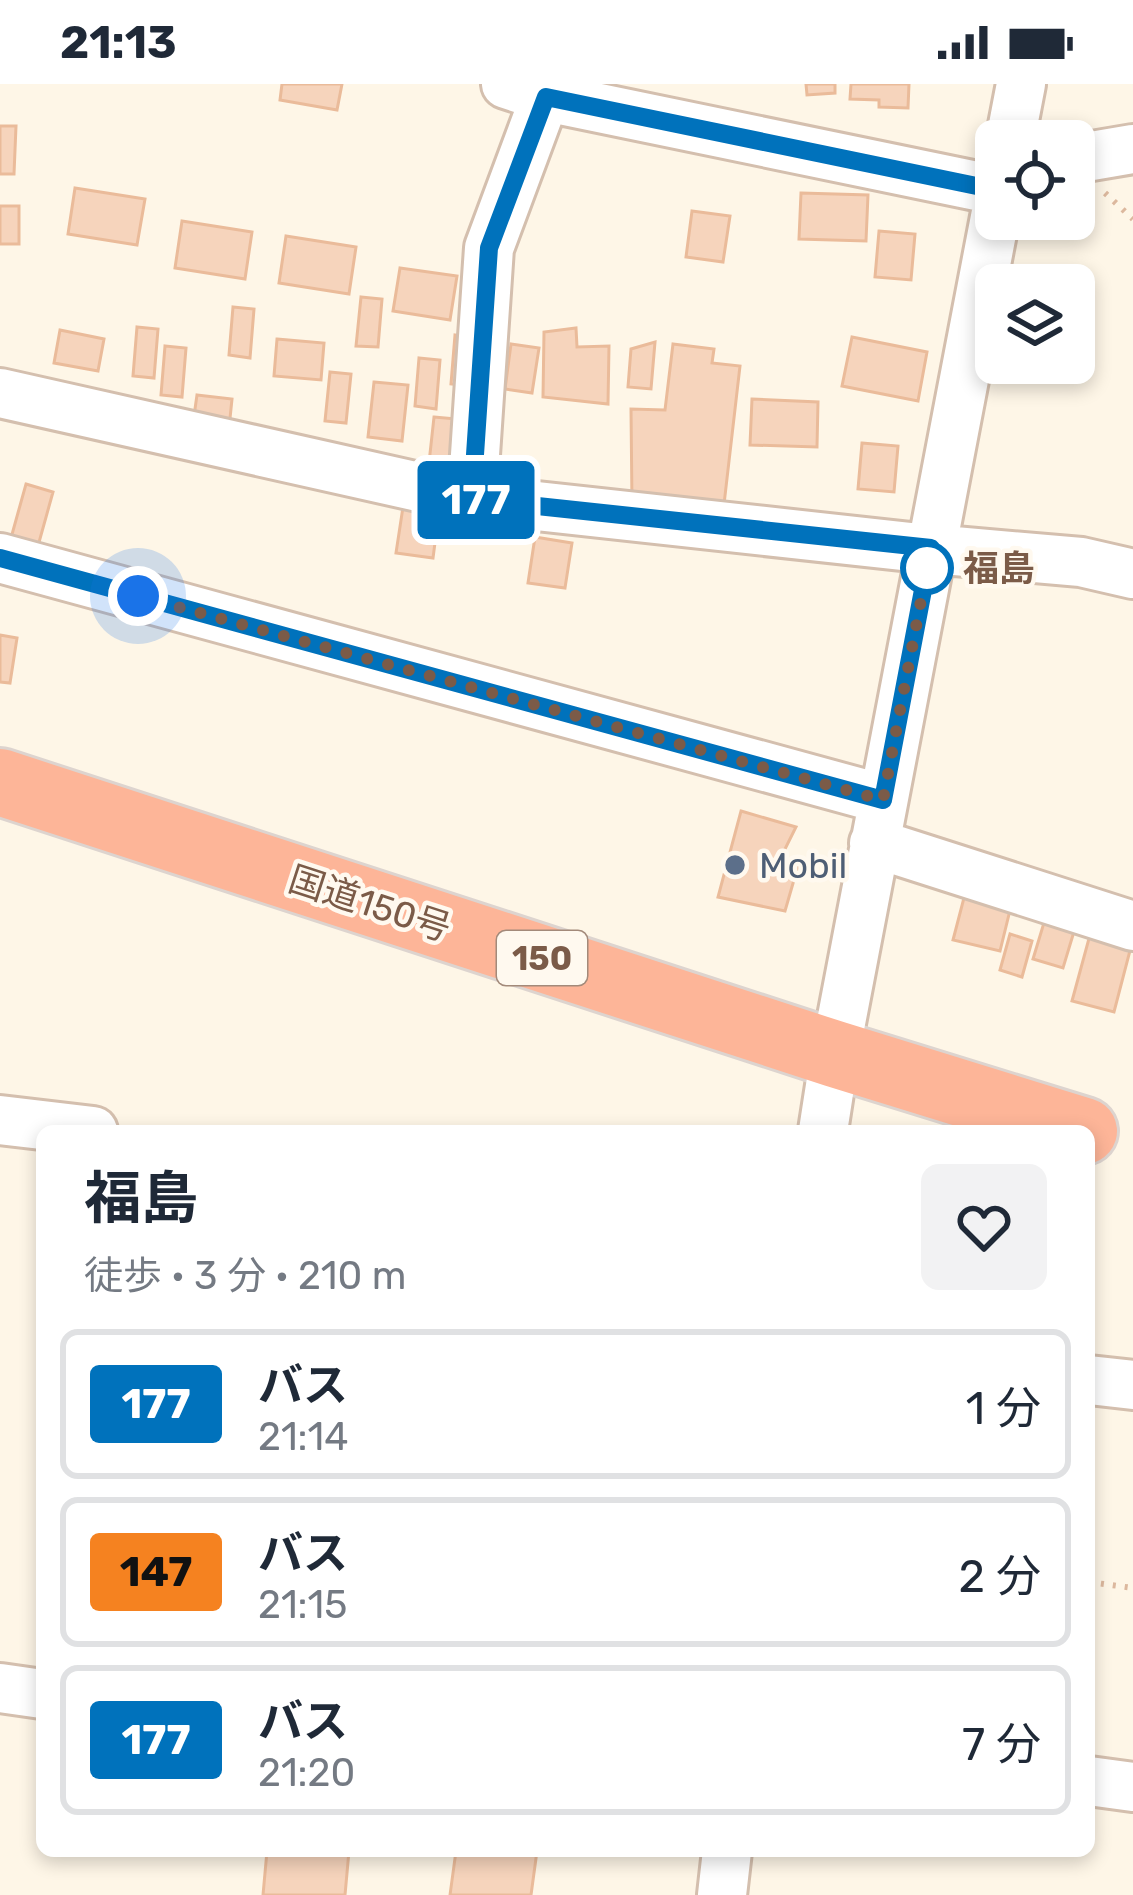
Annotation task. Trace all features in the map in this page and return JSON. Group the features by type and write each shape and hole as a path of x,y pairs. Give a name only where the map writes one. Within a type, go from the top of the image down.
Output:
{"highway":[{"name":"国道150号","path":"0,782 1064,1125"},
{"name":"国道150号","path":"1095,1134 1133,1146"}],"street":[{"path":"472,499 489,248 534,88 975,185"},
{"path":"1095,155 1133,149"},
{"path":"824,1125 991,240"},
{"path":"0,393 472,499 1081,562 1133,574"},
{"path":"0,558 879,821 1133,926"},
{"path":"0,1120 43,1125"},
{"path":"1095,1380 1133,1385"},
{"path":"0,1688 36,1693"},
{"path":"1095,1782 1133,1787"},
{"path":"722,1895 727,1857"}],"path":[{"path":"1095,1583 1133,1588"}],"building":[{"path":"282,84 342,84 337,110 280,100"},
{"path":"806,84 835,84 835,93 807,95"},
{"path":"851,84 909,84 908,108 850,99"},
{"path":"0,126 16,126 14,174 0,174"},
{"path":"75,188 145,199 137,245 68,234"},
{"path":"801,193 868,195 866,241 799,239"},
{"path":"0,206 19,206 19,244 0,244"},
{"path":"692,211 730,216 723,262 686,257"},
{"path":"182,221 252,232 245,279 175,268"},
{"path":"879,231 915,234 911,280 875,277"},
{"path":"286,236 356,247 349,294 279,283"},
{"path":"400,268 457,276 450,320 393,311"},
{"path":"361,297 382,299 378,347 356,346"},
{"path":"233,307 254,309 250,358 229,355"},
{"path":"137,327 158,329 154,378 133,376"},
{"path":"576,328 577,347 609,346 608,404 543,397 544,332"},
{"path":"60,330 104,339 98,371 54,363"},
{"path":"455,335 476,337 472,386 451,384"},
{"path":"852,337 927,352 918,401 842,386"},
{"path":"277,339 324,343 321,380 274,376"},
{"path":"655,342 651,389 628,387 631,349"},
{"path":"511,344 539,348 532,393 505,389"},
{"path":"673,344 714,349 712,363 740,366 723,513 632,504 631,409 665,410"},
{"path":"165,346 186,348 182,397 161,395"},
{"path":"419,358 440,360 436,409 415,406"},
{"path":"330,372 351,374 346,423 325,421"},
{"path":"374,382 408,385 402,441 368,437"},
{"path":"197,395 232,399 229,428 193,423"},
{"path":"752,399 818,402 817,447 750,445"},
{"path":"434,417 468,420 462,475 428,472"},
{"path":"862,443 898,446 894,492 858,489"},
{"path":"26,484 53,492 38,546 11,538"},
{"path":"403,507 439,512 433,558 396,553"},
{"path":"535,537 572,543 565,588 528,583"},
{"path":"0,635 17,638 10,683 0,682"},
{"path":"741,811 796,827 782,855 798,866 785,911 718,897"},
{"path":"966,890 1012,902 1000,951 953,940"},
{"path":"1046,916 1076,925 1063,968 1033,959"},
{"path":"1091,931 1132,943 1114,1012 1072,1001"},
{"path":"1010,934 1032,941 1022,977 1000,970"},
{"path":"266,1857 348,1857 345,1895 263,1895"},
{"path":"455,1857 536,1857 531,1895 450,1895"}],"bus line":[{"name":"177","path":"0,558 883,800 931,548 472,499 489,248 546,97 975,186"}],"place":[{"name":"福島","path":"927,568"},
{"name":"Mobil","path":"735,865"}],"route":[{"path":"138,596 883,800 931,548 927,568"}]}
